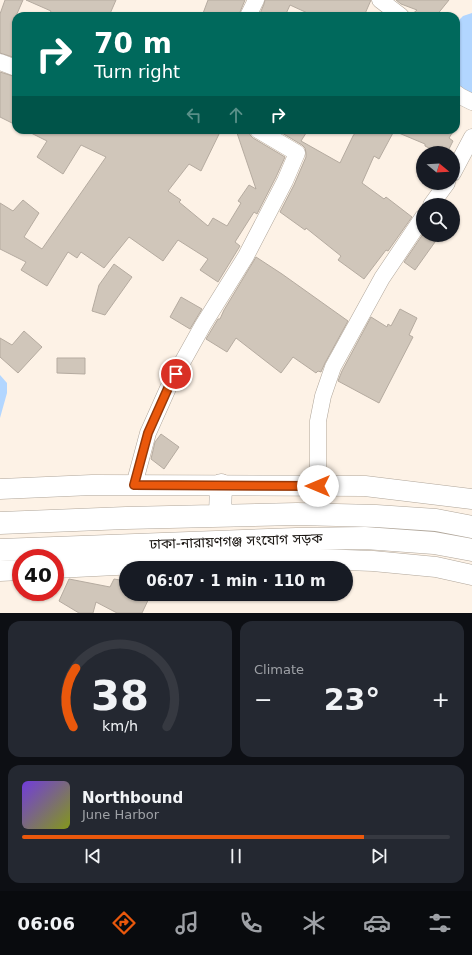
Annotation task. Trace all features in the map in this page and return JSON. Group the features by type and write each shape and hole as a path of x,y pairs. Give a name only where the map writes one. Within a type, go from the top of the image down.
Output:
{"main road":[{"path":"220,515 221,485"},
{"name":"ঢাকা-নারায়ণগঞ্জ সংযোগ সড়ক","path":"0,523 220,515 297,514 384,516 436,520 472,527"},
{"name":"ঢাকা-নারায়ণগঞ্জ সংযোগ সড়ক","path":"0,550 217,551 296,539 365,538 434,543 472,550"}],"street":[{"path":"250,12 256,0"},
{"path":"380,0 396,12"},
{"path":"0,62 12,66"},
{"path":"460,96 472,102"},
{"path":"134,485 148,433 169,386 203,325 246,256 285,181 297,153 265,134"},
{"path":"460,160 472,137"},
{"path":"318,486 318,421 323,396 332,367 382,278 416,227"},
{"path":"0,489 92,485 365,486 472,499"},
{"path":"64,567 217,551 318,559 373,560 436,567 472,575"},
{"path":"0,571 12,570"}],"water":[{"path":"472,13 472,98 460,91 460,19 463,16"},
{"path":"0,375 7,383 7,393 0,418"}],"building":[{"path":"5,0 23,0 18,12 12,12 12,57 0,53 0,14"},
{"path":"26,0 116,0 111,12 51,11"},
{"path":"208,0 245,0 240,12 204,12"},
{"path":"265,0 371,0 366,12 305,12 290,5 287,12 261,12"},
{"path":"396,0 449,0 439,12 415,12 417,10 401,4"},
{"path":"0,72 12,76 12,123 0,117"},
{"path":"33,134 219,134 201,171 189,164 168,191 181,200 179,202 208,226 213,218 227,226 241,203 238,201 249,185 256,189 237,134 250,134 253,138 285,157 257,214 254,212 235,242 240,246 218,282 200,270 208,259 178,240 163,261 129,237 104,268 81,252 77,258 68,252 47,286 21,270 26,262 0,249 0,203 13,211 23,200 39,213 24,237 42,249 106,157 81,145 63,174 37,157 47,141"},
{"path":"284,134 305,134 301,141 340,163 354,134 392,134 379,159 374,156 362,183 384,199 386,197 412,217 388,251 386,250 364,279 338,260 341,256 306,228 305,230 280,212 306,157 305,148"},
{"path":"401,134 452,134 449,138 453,141 450,146 425,146 425,144"},
{"path":"418,242 435,242 415,270 404,262"},
{"path":"256,257 348,321 321,372 318,371 316,373 293,357 281,373 236,338 227,352 206,339 218,319 220,319"},
{"path":"114,264 132,277 105,315 92,311 99,285"},
{"path":"181,297 202,309 190,329 170,317"},
{"path":"400,309 417,318 409,335 413,337 379,403 338,381 371,317 387,327 388,324 391,326"},
{"path":"24,331 42,347 18,373 0,357 0,338 12,345"},
{"path":"57,358 85,358 85,374 57,373"},
{"path":"161,434 179,447 164,469 151,459 155,442"},
{"path":"69,579 110,587 114,579 119,580 119,601 148,601 142,613 117,613 96,602 93,613 79,613 59,601 64,601 64,590"}],"route":[{"path":"176,374 148,433 134,485 318,486"}]}
